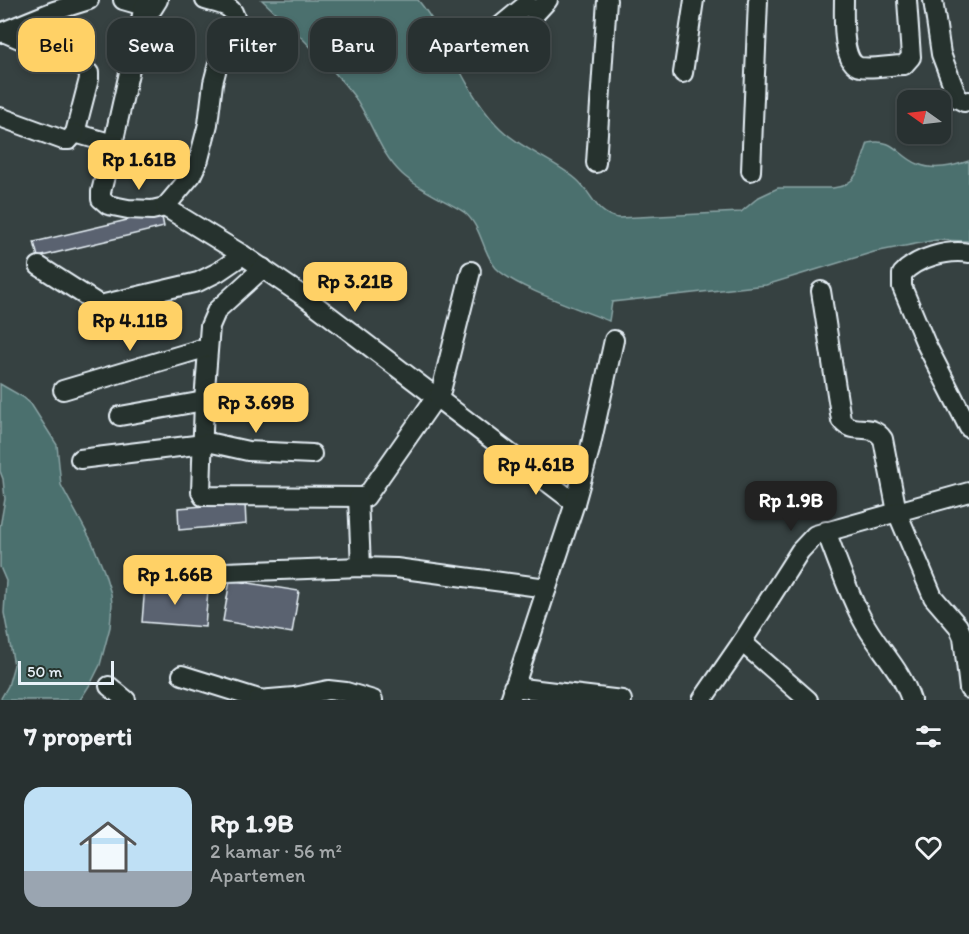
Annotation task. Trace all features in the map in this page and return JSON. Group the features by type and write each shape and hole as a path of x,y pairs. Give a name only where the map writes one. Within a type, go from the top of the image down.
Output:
{"street":[{"path":"2,32 89,0"},
{"path":"123,0 151,3 101,192 104,202 108,205 152,210 165,207 191,176 199,159 208,124 213,83 219,60 235,21 236,14 232,10 205,0"},
{"path":"596,163 607,0"},
{"path":"683,73 694,0"},
{"path":"751,171 758,0"},
{"path":"844,0 846,48 850,60 855,64 861,67 904,65 911,57 941,54"},
{"path":"907,0 911,57"},
{"path":"933,0 941,54 958,99 969,102"},
{"path":"509,18 526,4 541,11"},
{"path":"0,117 63,140 69,140 75,133 89,79 88,73 82,66 2,32"},
{"path":"75,133 113,144"},
{"path":"165,207 263,268 575,503"},
{"path":"969,253 961,251 935,256 909,266 902,274 902,287 926,344 969,428"},
{"path":"39,266 100,305 198,282 243,255"},
{"path":"263,268 217,310 210,326 202,443 201,492 203,496 358,498 369,495 438,398 471,271"},
{"path":"821,291 841,420 851,429 872,429 878,432 883,439 897,512 933,597 958,626 966,651 969,689"},
{"path":"614,340 590,449 575,503 512,693 622,700"},
{"path":"63,390 208,347"},
{"path":"120,416 204,401"},
{"path":"80,459 202,443 218,443 257,452 312,454"},
{"path":"702,700 806,543 826,531 969,492"},
{"path":"358,498 361,567"},
{"path":"826,531 860,616 871,636 906,684 911,700"},
{"path":"199,573 361,567 396,568 548,588"},
{"path":"742,642 808,700"},
{"path":"182,675 259,700 294,698 328,690 346,692 373,700"},
{"path":"109,686 126,700"}],"water":[{"path":"262,0 418,0 431,18 408,18 408,72 461,72 484,110 496,124 514,140 576,179 599,207 610,216 618,218 741,212 759,197 778,188 843,186 858,172 868,143 877,142 890,145 911,161 924,166 944,167 969,161 969,241 936,240 874,252 766,285 612,302 609,321 517,283 505,275 491,261 479,232 464,212 424,190 394,166 381,147 354,96 334,72 396,72 396,18 310,18 310,46 298,34 298,18 281,18"},
{"path":"0,384 31,404 57,445 61,485 92,542 111,594 110,627 100,665 80,700 0,700 8,686 14,665 4,613 6,581 0,567 0,527 5,499 0,471"}],"building":[{"path":"161,212 164,227 38,257 34,242"},
{"path":"245,503 246,524 179,530 178,508"},
{"path":"230,580 299,591 292,633 223,621"},
{"path":"145,585 208,590 205,627 142,622"}]}
